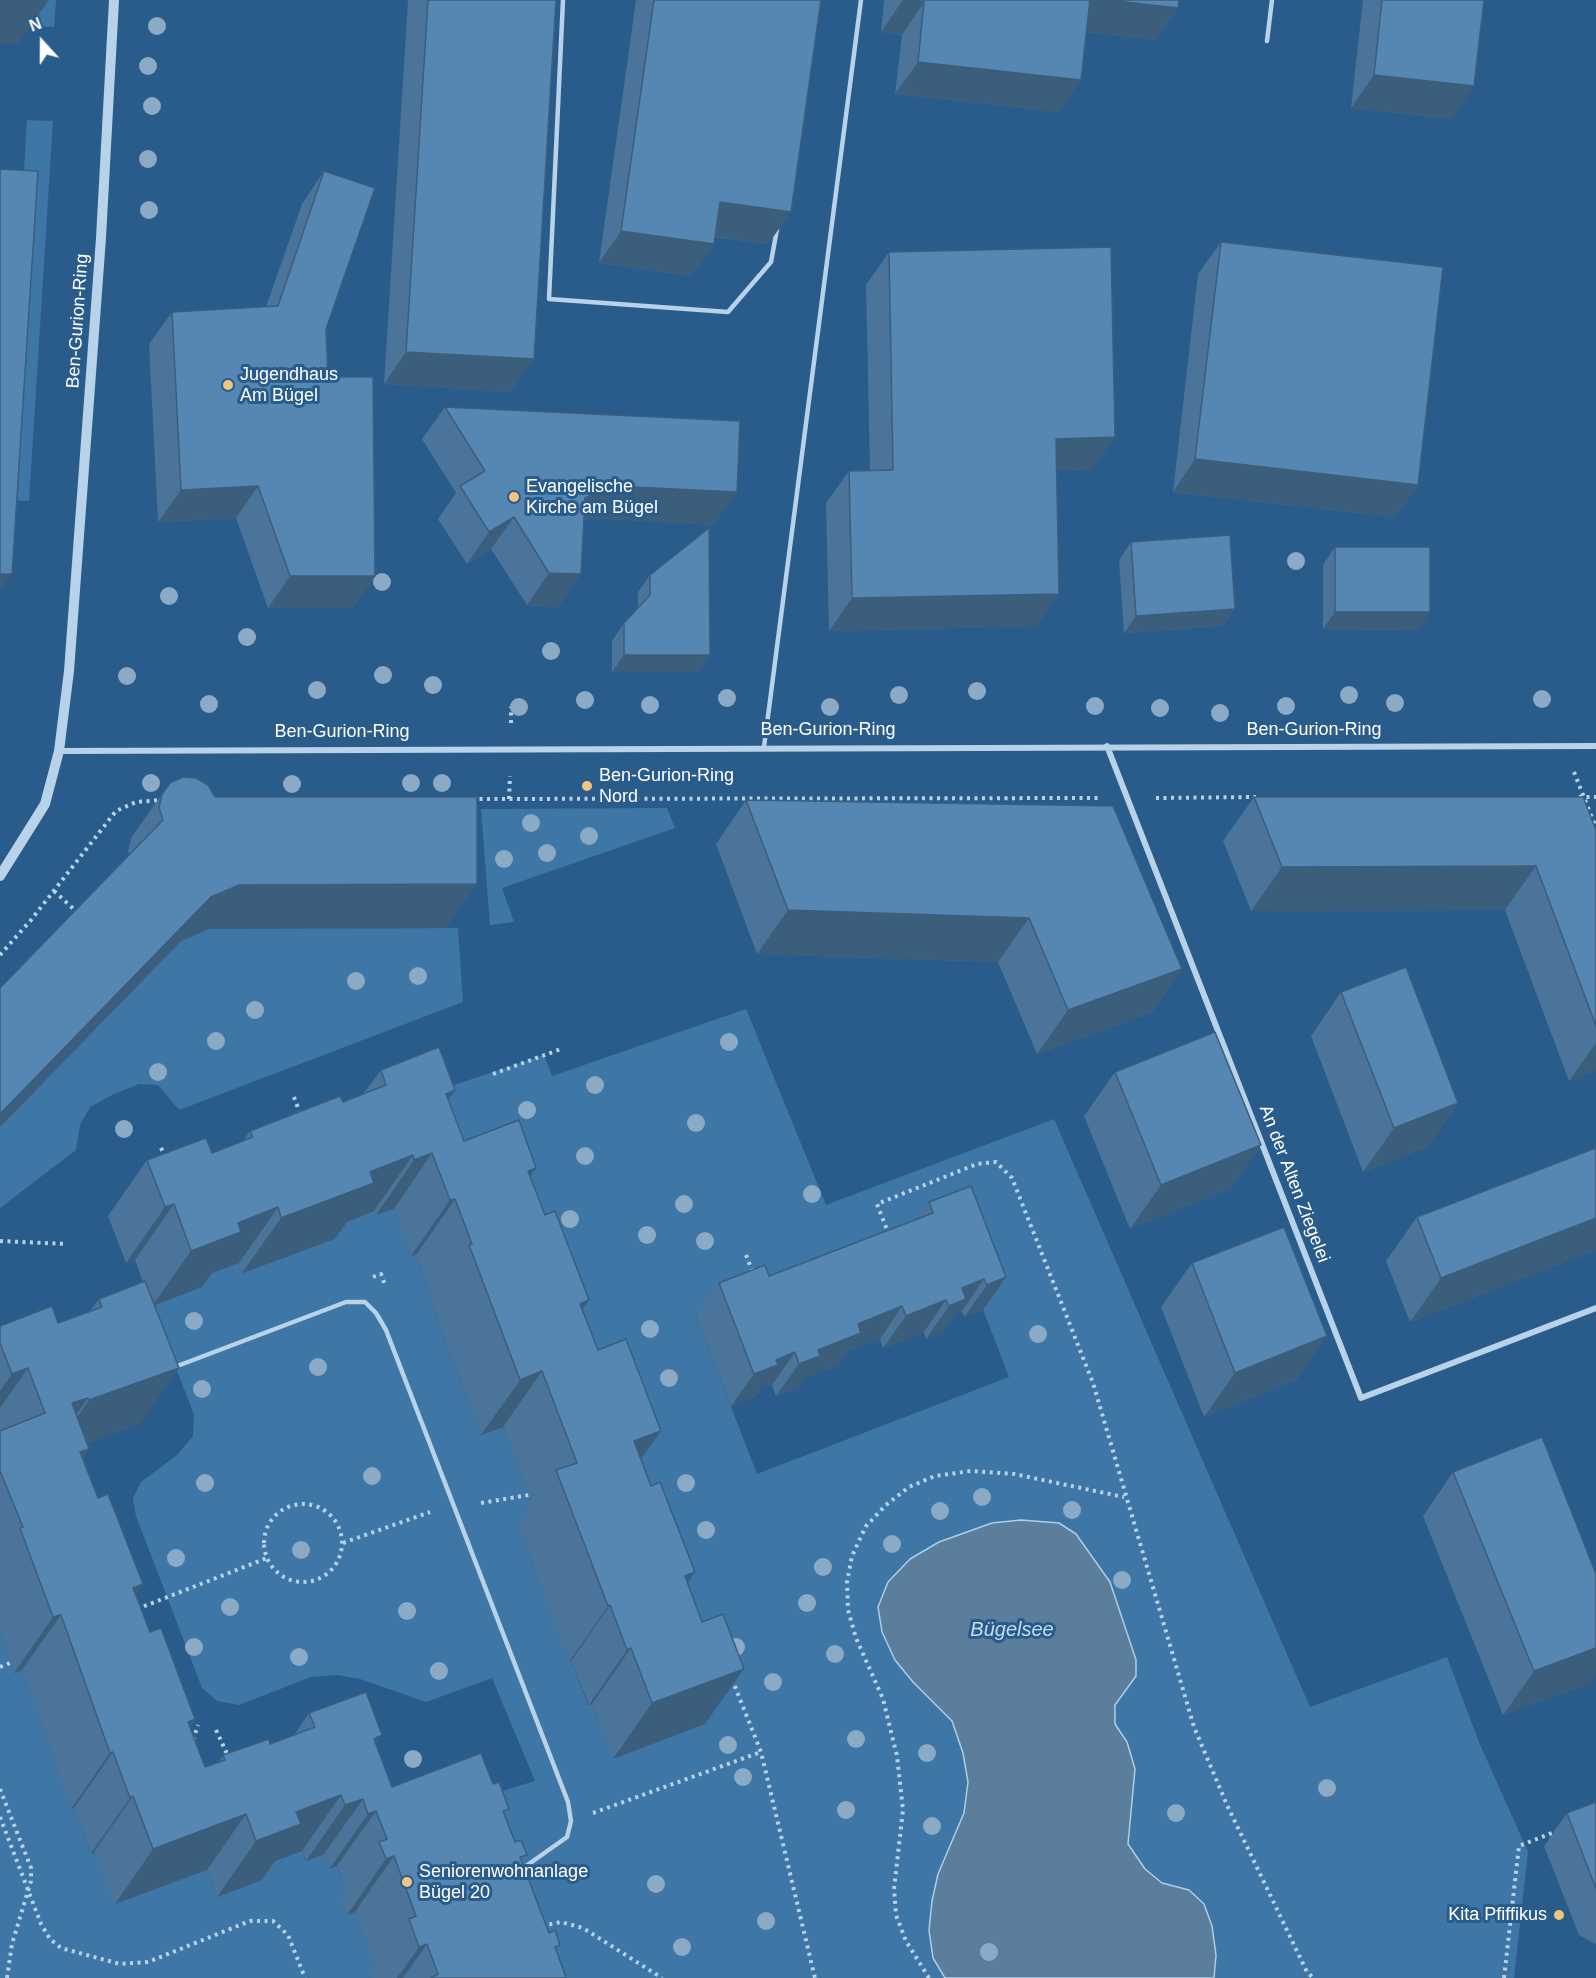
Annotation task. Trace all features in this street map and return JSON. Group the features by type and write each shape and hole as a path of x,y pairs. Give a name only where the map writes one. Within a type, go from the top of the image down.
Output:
{"street":[{"name":"Ben-Gurion-Ring","path":"0,876 45,804 59,751 69,671 100,249 114,0"},
{"name":"An der Alten Ziegelei","path":"1107,746 1361,1398 1596,1308"},
{"name":"Ben-Gurion-Ring","path":"59,751 1596,746"}],"lane":[{"path":"563,0 549,299 728,312 771,262 777,226"},
{"path":"764,747 861,0"},
{"path":"1267,41 1272,0"},
{"path":"161,1372 346,1302 365,1302 376,1313 386,1330 568,1802 571,1821 567,1837 516,1873"}],"path":[{"path":"1563,746 1596,828"},
{"path":"464,800 1268,797"},
{"path":"1572,797 1596,797"},
{"path":"0,955 54,891 116,811 136,802 166,800"},
{"path":"54,891 82,916"},
{"path":"493,1074 561,1049"},
{"path":"294,1097 303,1120"},
{"path":"161,1148 169,1167"},
{"path":"892,1242 877,1204 977,1164 996,1162 1012,1178 1093,1383 1124,1497 1194,1727 1227,1805 1307,1972 1313,1978"},
{"path":"0,1241 67,1244"},
{"path":"746,1255 757,1283"},
{"path":"929,1978 906,1941 896,1915 894,1889 903,1810 899,1767 892,1728 883,1699 856,1638 848,1610 847,1582 852,1556 866,1526 886,1505 909,1487 935,1476 971,1471 1014,1474 1124,1497"},
{"path":"304,1503 319,1507 332,1515 340,1528 343,1543 340,1557 332,1570 320,1579 305,1582 289,1580 276,1571 267,1558 263,1543 267,1528 275,1514 289,1506 304,1503"},
{"path":"135,1610 267,1558"},
{"path":"0,1667 10,1663"},
{"path":"731,1677 761,1752 815,1978"},
{"path":"192,1746 198,1725"},
{"path":"216,1730 230,1761"},
{"path":"571,1821 761,1752"},
{"path":"0,1789 31,1868 29,1892 12,1944 7,1978"},
{"path":"0,1817 41,1924 50,1939 61,1948 120,1964 148,1962 250,1921 273,1922 288,1935 305,1978"},
{"path":"1504,1978 1520,1846 1563,1829"},
{"path":"533,1928 561,1922 583,1928 662,1978"}],"shaded area":[{"path":"31,0 56,0 54,27 30,26"},
{"path":"27,120 53,121 29,501 4,500"},
{"path":"667,808 675,828 502,888 514,922 490,925 481,809"},
{"path":"458,928 463,1002 179,1110 158,1085 139,1084 114,1094 90,1107 80,1125 76,1150 0,1208 0,1127 181,941 209,929"},
{"path":"746,1009 826,1205 1054,1119 1310,1707 1447,1657 1479,1742 1528,1852 1514,1978 1214,1978 1189,1890 1162,1883 1145,1869 1128,1844 1133,1789 1127,1742 1115,1724 1115,1705 1124,1693 1021,1520 992,1523 939,1542 910,1559 888,1582 895,1660 913,1682 952,1721 963,1753 968,1782 964,1813 932,1901 929,1930 933,1958 945,1978 507,1978 442,1809 535,1781 492,1678 426,1702 360,1679 337,1675 311,1677 239,1705 217,1701 202,1688 136,1516 133,1498 141,1482 177,1455 193,1436 194,1415 152,1306 202,1287 199,1278 239,1263 243,1273 334,1239 331,1228 374,1211 394,1209 411,1255 416,1255 433,1300 430,1301 481,1435 503,1427 538,1519 518,1526 569,1661 571,1661 588,1705 592,1704 613,1758 705,1724 400,1103 544,1055 552,1076","holes":["948,1219 1009,1377 757,1474 696,1316"]},
{"path":"0,1635 14,1673 22,1670 71,1808 74,1808 91,1853 207,1870 217,1897 262,1880 257,1867 302,1851 306,1861 324,1854 329,1869 337,1866 348,1895 341,1899 347,1915 355,1912 377,1972 370,1975 371,1978 0,1978"}],"water":[{"name":"Bügelsee","path":"1021,1520 1059,1523 1076,1534 1110,1582 1136,1660 1136,1676 1115,1705 1115,1724 1127,1742 1135,1769 1128,1844 1145,1869 1162,1883 1189,1890 1204,1904 1212,1926 1216,1955 1214,1978 945,1978 933,1958 929,1930 932,1901 938,1874 964,1813 968,1782 963,1753 952,1721 913,1682 895,1660 882,1632 878,1607 888,1582 910,1559 939,1542 992,1523"}],"building":[{"path":"428,0 556,0 534,359 406,352"},
{"path":"654,0 821,0 791,212 720,202 714,244 621,231"},
{"path":"903,0 1090,0 1081,80 918,62 924,2"},
{"path":"1108,0 1179,0 1178,8"},
{"path":"1382,0 1484,0 1474,86 1374,75"},
{"path":"0,169 38,171 12,574 0,574"},
{"name":"Jugendhaus Am Bügel","path":"324,171 375,188 326,329 328,377 373,377 375,576 290,576 258,486 181,490 172,312 278,306"},
{"path":"1221,242 1443,267 1418,485 1195,459"},
{"path":"1111,247 1115,437 1056,439 1059,594 852,598 849,471 893,470 889,252"},
{"path":"445,407 740,421 737,492 612,486 585,498 581,574 549,573 514,517 489,532 460,486 485,471"},
{"path":"709,528 710,655 624,655 624,623 650,595 650,575"},
{"path":"1230,535 1235,609 1136,616 1131,542"},
{"path":"1335,547 1430,547 1430,612 1335,612"},
{"path":"183,777 196,778 208,785 215,797 477,797 477,884 239,885 211,897 0,1114 0,988 163,820 159,807 162,794 170,783"},
{"path":"1254,797 1583,797 1596,830 1596,1026 1536,866 1282,867"},
{"path":"746,800 1113,806 1182,969 1068,1010 1029,918 788,910"},
{"path":"1406,967 1458,1103 1394,1128 1341,992"},
{"path":"1215,1032 1261,1145 1161,1185 1115,1072"},
{"path":"439,1047 455,1090 446,1094 464,1141 519,1120 536,1168 528,1171 545,1215 555,1211 589,1300 580,1304 598,1350 626,1339 661,1431 634,1441 651,1486 660,1482 695,1572 685,1576 702,1622 723,1614 744,1669 652,1703 631,1648 627,1650 610,1605 608,1606 556,1470 577,1463 542,1371 520,1380 469,1245 472,1244 455,1199 450,1200 432,1153 414,1160 413,1155 370,1172 374,1183 281,1218 278,1207 238,1223 241,1232 191,1251 174,1204 165,1207 147,1160 206,1138 212,1153 253,1137 250,1131 340,1096 343,1102 386,1085 381,1070"},
{"path":"1596,1148 1596,1218 1441,1278 1417,1217"},
{"path":"971,1186 1006,1277 987,1285 984,1279 962,1288 966,1299 949,1306 946,1300 906,1316 902,1306 858,1324 861,1333 818,1350 820,1356 799,1364 795,1352 776,1360 778,1365 754,1374 719,1283 765,1265 769,1276 933,1213 929,1202"},
{"path":"1284,1227 1327,1336 1235,1373 1192,1263"},
{"path":"145,1281 179,1368 89,1400 88,1398 72,1403 89,1449 80,1452 98,1498 108,1494 143,1584 133,1588 150,1632 161,1628 195,1719 188,1722 205,1767 225,1760 223,1755 269,1739 270,1744 315,1727 309,1713 366,1692 382,1735 374,1739 392,1787 481,1753 493,1784 499,1782 509,1809 503,1811 515,1842 521,1840 527,1855 520,1857 549,1933 555,1930 560,1945 555,1947 566,1977 431,1978 438,1974 427,1944 419,1947 409,1919 416,1916 394,1856 386,1859 379,1842 387,1839 376,1811 368,1814 363,1799 345,1805 341,1795 296,1812 301,1824 256,1841 246,1814 153,1849 133,1796 130,1798 113,1752 110,1753 61,1615 53,1617 20,1528 23,1527 0,1471 0,1431 45,1413 28,1368 12,1374 0,1343 0,1326 52,1306 58,1323 102,1307 99,1299"},
{"path":"1542,1437 1596,1574 1596,1648 1534,1671 1453,1472"},
{"path":"1596,1802 1596,1889 1567,1813"}],"place":[{"name":"Jugendhaus Am Bügel","path":"228,385"},
{"name":"Evangelische Kirche am Bügel","path":"514,497"},
{"name":"Ben-Gurion-Ring Nord","path":"587,786"},
{"name":"Seniorenwohnanlage Bügel 20","path":"407,1882"},
{"name":"Kita Pfiffikus","path":"1559,1915"}]}
